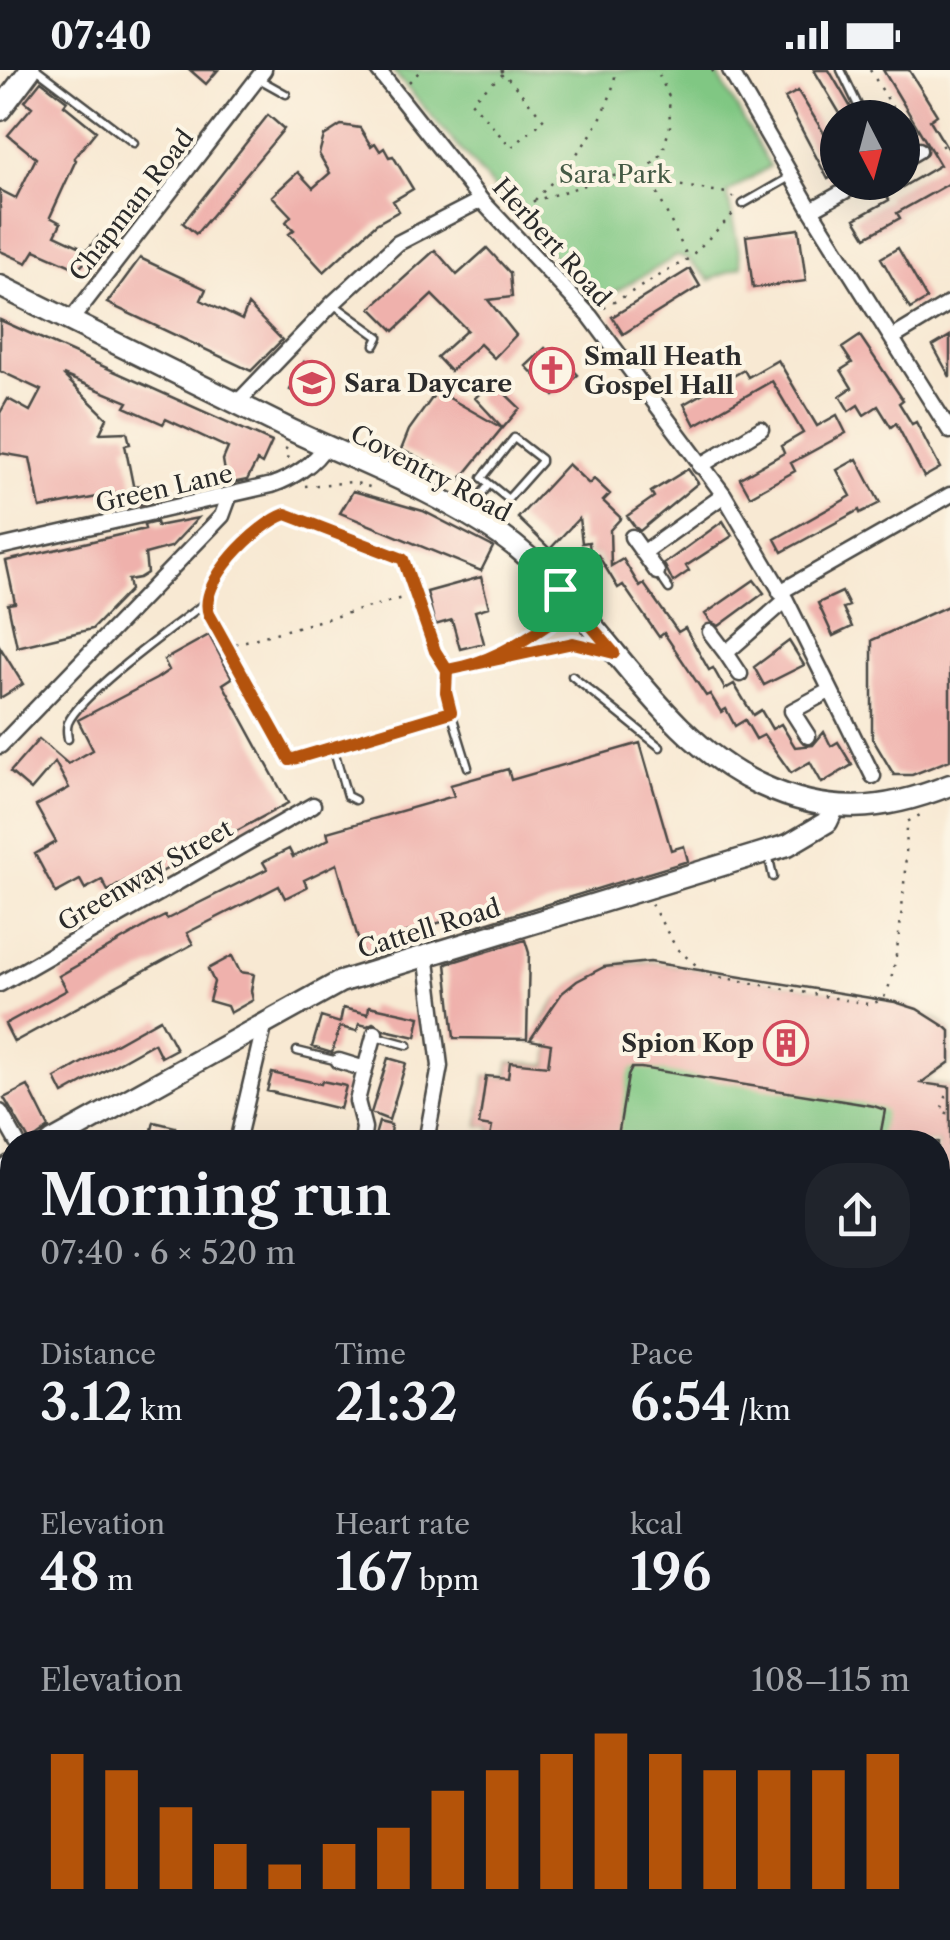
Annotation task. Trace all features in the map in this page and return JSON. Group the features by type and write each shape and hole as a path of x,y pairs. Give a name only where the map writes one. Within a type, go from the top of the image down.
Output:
{"street":[{"path":"0,110 30,70"},
{"name":"Herbert Road","path":"378,70 481,200 590,316 724,495 783,596 873,776"},
{"path":"730,70 811,210 950,431"},
{"name":"Chapman Road","path":"70,320 261,74"},
{"path":"237,404 332,304 398,243 481,200"},
{"path":"811,210 829,200"},
{"name":"Coventry Road","path":"0,286 501,535 560,589 668,713 733,769 786,794 834,807 874,808 950,785"},
{"path":"892,338 950,303"},
{"path":"700,466 761,429"},
{"name":"Green Lane","path":"0,547 229,497 290,478 320,456 325,446"},
{"path":"726,653 783,596 950,494"},
{"path":"643,553 724,495"},
{"path":"0,746 222,516 229,497"},
{"path":"632,537 658,572"},
{"path":"710,632 740,674"},
{"path":"808,736 792,712 829,691"},
{"name":"Greenway Street","path":"0,984 313,806"},
{"name":"Cattell Road","path":"74,1130 340,982 767,852 817,830 827,822 834,807"},
{"path":"426,953 440,1066 428,1130"},
{"path":"239,1130 266,1023"},
{"path":"364,1130 357,1101 375,1034"},
{"path":"339,1061 365,1069"}],"lane":[{"path":"38,70 134,143"},
{"path":"841,70 855,100"},
{"path":"261,74 286,94"},
{"path":"743,204 791,176"},
{"path":"332,304 379,336 375,346"},
{"path":"514,438 542,458 511,498 488,486 482,478 514,438"},
{"path":"465,515 488,486"},
{"path":"68,738 66,728 78,708 137,654 206,602 216,576 235,555 262,529 286,514 399,557 435,651 447,670 446,692 468,767"},
{"path":"658,572 669,589"},
{"path":"466,668 553,621 560,612 560,589"},
{"path":"206,602 290,760 451,712"},
{"path":"447,670 573,643 614,653"},
{"path":"572,676 660,746"},
{"path":"333,747 347,796 355,800"},
{"path":"767,852 773,877"},
{"path":"375,1034 408,1044"},
{"path":"296,1051 339,1061"}],"path":[{"path":"398,94 422,70"},
{"path":"534,202 605,114 616,70"},
{"path":"499,218 534,202 620,174 645,172 662,154 670,126 670,96 657,70"},
{"path":"870,70 888,100"},
{"path":"502,72 544,120 511,148 471,102 502,72"},
{"path":"920,150 928,154 950,141"},
{"path":"645,172 688,259"},
{"path":"590,316 688,259 743,204 727,193 651,181"},
{"path":"228,646 416,594"},
{"path":"644,890 678,949 708,975 868,1004 877,1002 886,995 892,968 906,880 907,822"},
{"path":"950,1086 942,1111 950,1114"}],"green space":[{"name":"Sara Park","path":"392,70 715,70 770,166 727,193 742,266 710,280 688,259 677,256 594,304"},
{"path":"650,962 905,1005 938,1020 950,1031 950,1062 923,1082 950,1087 950,1130 491,1130 492,1127 479,1125 486,1076 507,1078 510,1062 548,1065 551,1044 540,1027 559,998 584,978 632,963"}],"building":[{"path":"190,70 218,70 206,84"},
{"path":"814,70 829,70 847,100 832,100"},
{"path":"883,70 909,70 937,115 930,120 950,153 950,183 920,200 920,177 940,165 920,132 920,100 901,100"},
{"path":"41,81 96,131 74,158 50,217 61,223 55,235 87,250 99,236 110,246 94,265 87,260 78,269 35,250 27,263 0,251 0,190 16,198 36,158 8,135 32,107 25,101"},
{"path":"798,91 820,127 820,164 785,98"},
{"path":"268,115 284,129 196,234 183,223"},
{"path":"341,125 360,128 371,146 375,143 380,151 384,148 389,157 393,156 413,189 393,201 399,211 376,224 324,272 289,234 294,230 286,222 291,216 272,196 298,172 313,188 330,173 319,154 324,136"},
{"path":"889,200 920,200 897,213 900,218 866,237 855,219"},
{"path":"799,229 806,281 753,288 746,236"},
{"path":"487,248 510,273 512,297 488,300 516,335 494,358 480,344 450,371 437,357 467,330 432,295 394,331 371,308 435,250 457,275"},
{"path":"898,248 927,299 910,309 881,258"},
{"path":"140,258 206,289 201,300 242,320 248,305 282,340 251,371 107,303"},
{"path":"690,269 700,286 623,334 612,317"},
{"path":"0,320 272,442 262,464 257,461 247,480 227,484 223,460 228,448 166,419 163,424 125,407 128,402 63,375 107,418 100,433 127,432 130,444 125,445 134,490 40,508 30,458 0,453 0,413 8,399 30,411 41,390 0,371"},
{"path":"860,336 903,400 899,403 912,424 916,422 940,468 924,477 896,423 891,427 878,406 864,415 858,405 849,411 840,396 852,388 841,370 852,363 842,348"},
{"path":"950,336 950,377 933,346"},
{"name":"Small Heath Gospel Hall","path":"545,348 558,361 562,358 578,375 554,396 526,366"},
{"path":"778,360 817,426 837,415 846,433 791,463 795,471 750,496 740,478 784,453 781,446 803,433 772,381 695,425 684,404 744,370 748,377"},
{"name":"Sara Daycare","path":"304,362 333,376 319,404 290,390"},
{"path":"492,381 520,408 503,428 475,398"},
{"path":"437,391 502,428 459,481 401,450 409,430"},
{"path":"857,459 880,503 860,513 859,510 782,552 775,539 851,496 837,470"},
{"path":"568,464 589,484 594,479 610,494 603,501 621,518 610,530 611,566 623,559 640,587 644,584 678,632 685,628 725,689 734,684 753,715 761,710 772,729 781,724 795,747 813,745 824,732 831,746 838,742 852,765 822,783 810,762 791,773 764,735 756,739 745,720 735,726 726,709 721,712 710,694 706,696 664,633 659,637 623,585 618,588 598,555 590,555 589,542 582,543 579,518 550,549 518,518"},
{"path":"688,469 698,483 640,531 635,527 627,516 654,497 651,492"},
{"path":"149,484 152,501 140,504 136,486"},
{"path":"353,491 423,511 493,547 481,571 340,513"},
{"path":"198,518 171,547 145,554 147,573 128,580 130,590 92,629 17,647 8,604 15,603 6,561 145,529 144,525 156,522 157,526"},
{"path":"723,521 732,536 686,566 689,571 673,582 664,564"},
{"path":"481,577 489,607 475,611 484,643 460,649 452,620 435,625 427,592"},
{"path":"754,580 764,593 719,626 711,622 705,614"},
{"path":"842,592 849,606 843,608 852,627 833,636 818,603"},
{"path":"950,605 950,760 912,775 894,775 872,738 872,640"},
{"path":"209,635 232,678 223,684 288,803 130,889 125,881 108,891 102,880 85,889 80,880 56,893 35,854 56,842 36,806 69,788 55,762 31,790 10,772 39,739 68,764 93,750 78,720 156,679 169,670 164,660"},
{"path":"789,641 804,665 764,685 754,667"},
{"path":"0,647 23,684 0,698"},
{"path":"640,743 671,850 684,846 688,861 466,929 462,916 387,938 391,952 364,960 337,864 304,880 307,887 285,898 279,886 187,933 193,944 14,1042 5,1024 67,990 59,976 153,922 165,916 167,919 267,869 263,862 289,849 293,857 329,839 327,832 454,796 450,785 508,769 511,780"},
{"path":"525,940 529,953 527,1039 454,1038 446,964"},
{"path":"232,956 240,972 254,974 253,1000 230,1013 227,1006 209,1001 214,982 208,969"},
{"name":"Spion Kop","path":"650,962 895,1002 917,1009 950,1031 950,1062 921,1083 950,1087 950,1130 881,1130 885,1110 874,1106 641,1068 632,1068 628,1076 619,1130 491,1130 492,1127 479,1125 486,1076 508,1078 510,1062 548,1066 551,1044 530,1040 562,993 604,967"},
{"path":"369,1006 420,1017 416,1037 373,1023 359,1024 357,1031 340,1027 332,1053 312,1047 321,1017 340,1023 343,1008 368,1014"},
{"path":"160,1019 176,1049 161,1057 154,1043 63,1094 55,1078"},
{"path":"388,1058 406,1063 389,1120 371,1113"},
{"path":"272,1073 346,1086 340,1109 267,1091"},
{"path":"28,1086 49,1128 23,1130 4,1098"},
{"path":"154,1122 175,1127 174,1130 152,1130"},
{"path":"379,1122 391,1125 390,1130 377,1130"}],"place":[{"name":"Small Heath Gospel Hall","path":"552,370"},
{"name":"Sara Daycare","path":"312,383"},
{"name":"Spion Kop","path":"786,1043"}],"route":[{"path":"560,589 560,612 553,621 494,656 466,668 447,670 439,662 403,559 286,514 262,529 216,576 206,596 206,608 290,760 451,712 446,692 447,670 466,668 573,643 614,653 560,589"}]}
